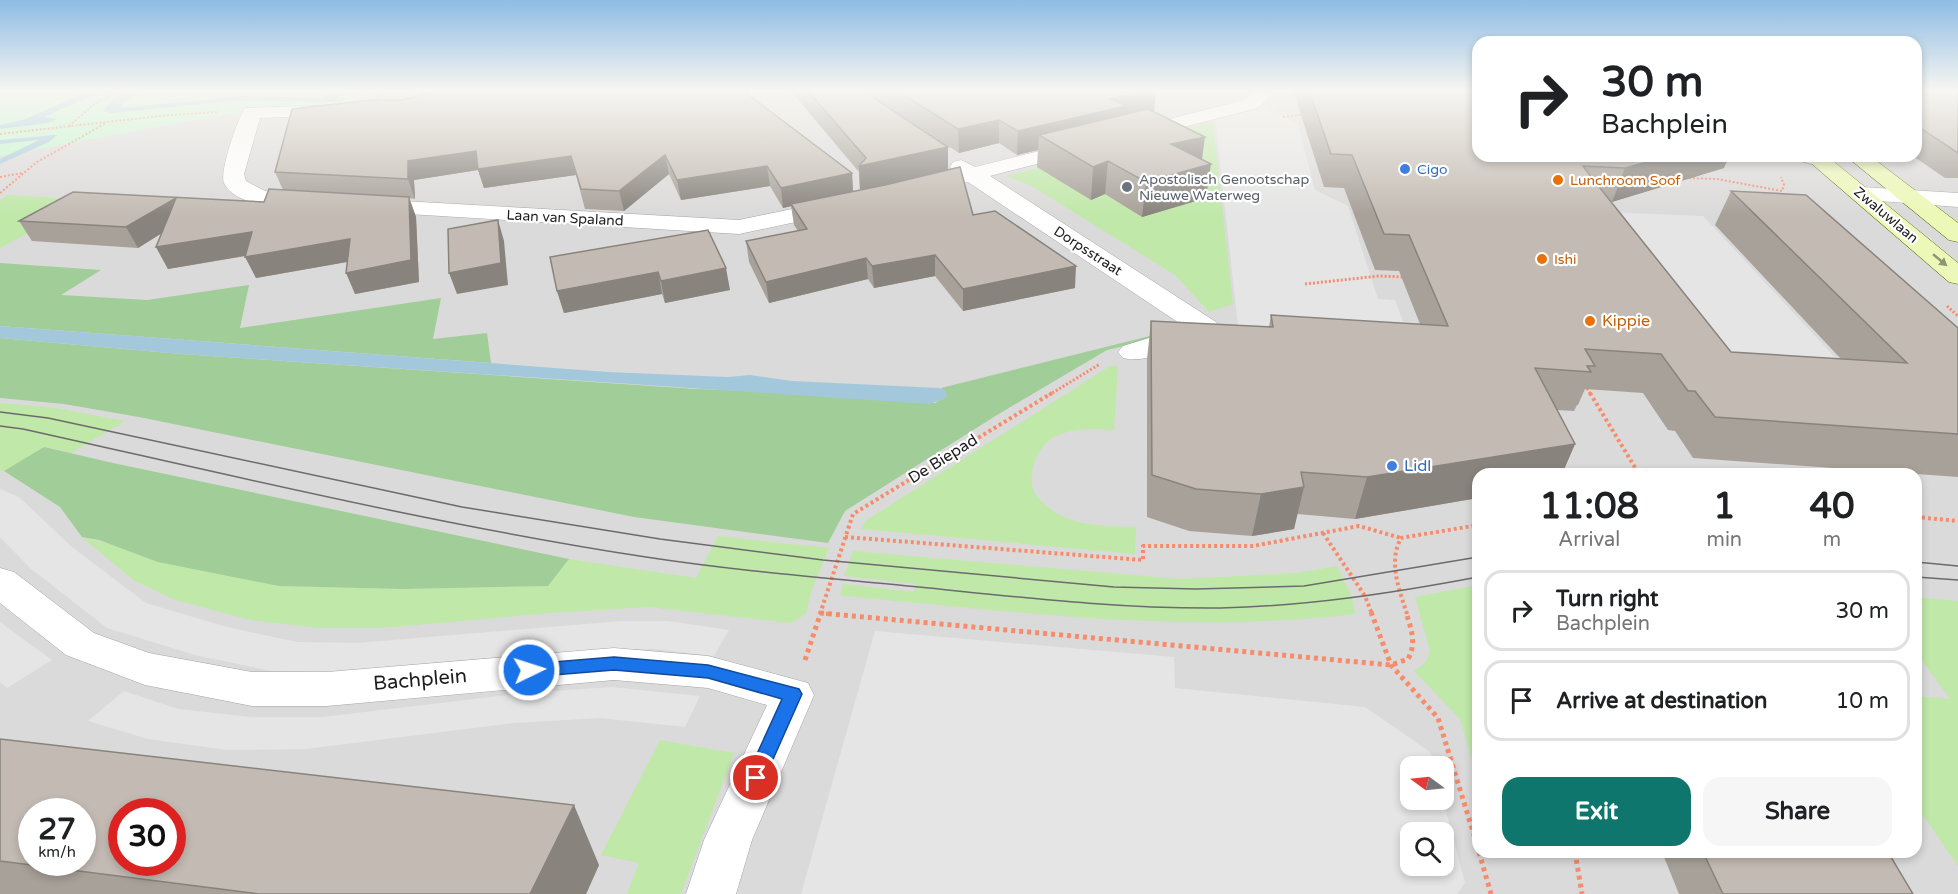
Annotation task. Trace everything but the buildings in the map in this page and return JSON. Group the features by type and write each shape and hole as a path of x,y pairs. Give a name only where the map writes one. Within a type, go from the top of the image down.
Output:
{"main road":[{"name":"Zwaluwlaan","path":"1822,162 1958,276"},
{"name":"Zwaluwlaan","path":"1865,162 1958,235"}],"street":[{"path":"246,132 233,174 233,182 238,189 254,196 327,204"},
{"path":"897,193 1141,132"},
{"name":"Dorpsstraat","path":"943,155 1206,328 1133,352"},
{"path":"1862,194 1958,200"},
{"name":"Laan van Spaland","path":"351,205 739,227 852,203"},
{"name":"Bachplein","path":"0,582 80,644 145,669 252,689 327,689 614,664 708,672 793,694"},
{"path":"711,894 728,840 793,694"}],"path":[{"path":"0,134 20,132"},
{"path":"0,193 37,162 90,132"},
{"path":"0,177 24,173"},
{"path":"1681,177 1717,179 1782,191 1784,185 1781,176"},
{"path":"1305,284 1379,276 1413,277"},
{"name":"De Biepad","path":"793,694 853,514 1105,361 1133,352"},
{"path":"1581,377 1635,468"},
{"path":"1922,518 1958,521"},
{"path":"845,537 1143,560 1143,546 1253,546 1359,526 1401,538 1472,526"},
{"path":"1323,532 1365,596 1391,665 1438,718 1472,830"},
{"path":"820,613 1391,665 1408,659 1415,644 1400,592 1394,555 1396,544 1401,538"},
{"path":"1480,858 1491,894"},
{"path":"1576,858 1582,894"}],"shaded area":[{"path":"0,132 1472,132 1472,162 1922,162 1922,147 1931,132 1958,132 1958,894 0,894"},
{"path":"1217,132 1300,132 1315,190 1348,206 1378,299 1395,300 1419,364 1241,353"},
{"path":"1583,211 1703,216 1871,396 1713,385"},
{"path":"0,489 19,497 72,547 146,603 227,627 297,642 357,643 621,621 668,621 729,630 714,656 654,649 615,649 342,673 271,671 195,655 107,628 30,568 0,537"},
{"path":"0,622 52,660 7,688 0,682"},
{"path":"875,631 1174,657 1175,688 1365,707 1430,752 1431,756 1400,756 1400,810 1446,810 1449,822 1400,822 1400,876 1454,876 1454,842 1465,883 1457,894 801,894"},
{"path":"612,687 700,696 685,727 600,718 514,723 306,749 227,750 148,739 88,721 124,691 178,709 251,717 322,717 525,693"}],"green space":[{"path":"0,132 133,132 0,156"},
{"path":"1176,132 1214,132 1233,304 1209,312 1175,275 1033,187 1006,176"},
{"path":"7,195 89,200 0,248 0,200"},
{"path":"0,263 101,270 61,295 147,300 249,285 240,328 441,298 433,339 487,333 491,363 0,326"},
{"path":"1170,331 1175,334 1107,350 997,415 845,511 828,543 634,517 139,417 64,404 0,398 0,338 181,354 935,403 947,396 941,388"},
{"path":"1110,366 1118,366 1114,430 1090,429 1066,432 1051,439 1037,456 1032,471 1032,486 1041,501 1074,521 1094,525 1136,527 1135,554 861,529 865,521"},
{"path":"0,403 56,408 125,421 71,453 44,447 4,471 0,471"},
{"path":"44,447 569,559 548,586 403,589 279,586 158,562 99,540 82,537 60,507 4,471"},
{"path":"718,536 829,548 811,592 806,614 790,623 648,607 382,628 318,628 250,620 175,600 133,580 82,537 279,586 403,589 548,586 569,559 696,578"},
{"path":"853,551 1179,579 1296,573 1337,566 1352,597 1355,614 1291,620 1163,621 1035,614 843,596 840,595 843,584 914,592 916,584 844,576"},
{"path":"1472,586 1472,761 1460,719 1414,671 1426,662 1430,651 1415,597"},
{"path":"1922,598 1958,601 1958,866 1922,814 1922,697 1950,699 1922,660"},
{"path":"660,740 734,753 681,894 627,894 639,863 601,855"}],"water":[{"path":"57,135 49,142 0,164 0,159 39,140 0,144 0,140"},
{"path":"0,326 608,372 728,377 750,375 792,381 939,388 946,391 947,396 929,404 181,354 0,338"}],"tram line":[{"path":"0,412 48,418 462,507 660,539 823,560 1114,587 1196,589 1304,586 1472,558"},
{"path":"0,426 23,429 412,515 490,530 646,557 783,574 1070,602 1183,608 1286,605 1350,598 1472,578"},
{"path":"1922,563 1958,566"},
{"path":"1922,577 1958,580"}],"place":[{"name":"Cigo","path":"1405,169"},
{"name":"Lunchroom Soof","path":"1558,180"},
{"name":"Apostolisch Genootschap Nieuwe Waterweg","path":"1127,187"},
{"name":"Ishi","path":"1542,259"},
{"name":"Kippie","path":"1590,321"},
{"name":"Lidl","path":"1392,466"}],"route":[{"path":"529,670 614,664 708,672 793,694 756,778"}]}
